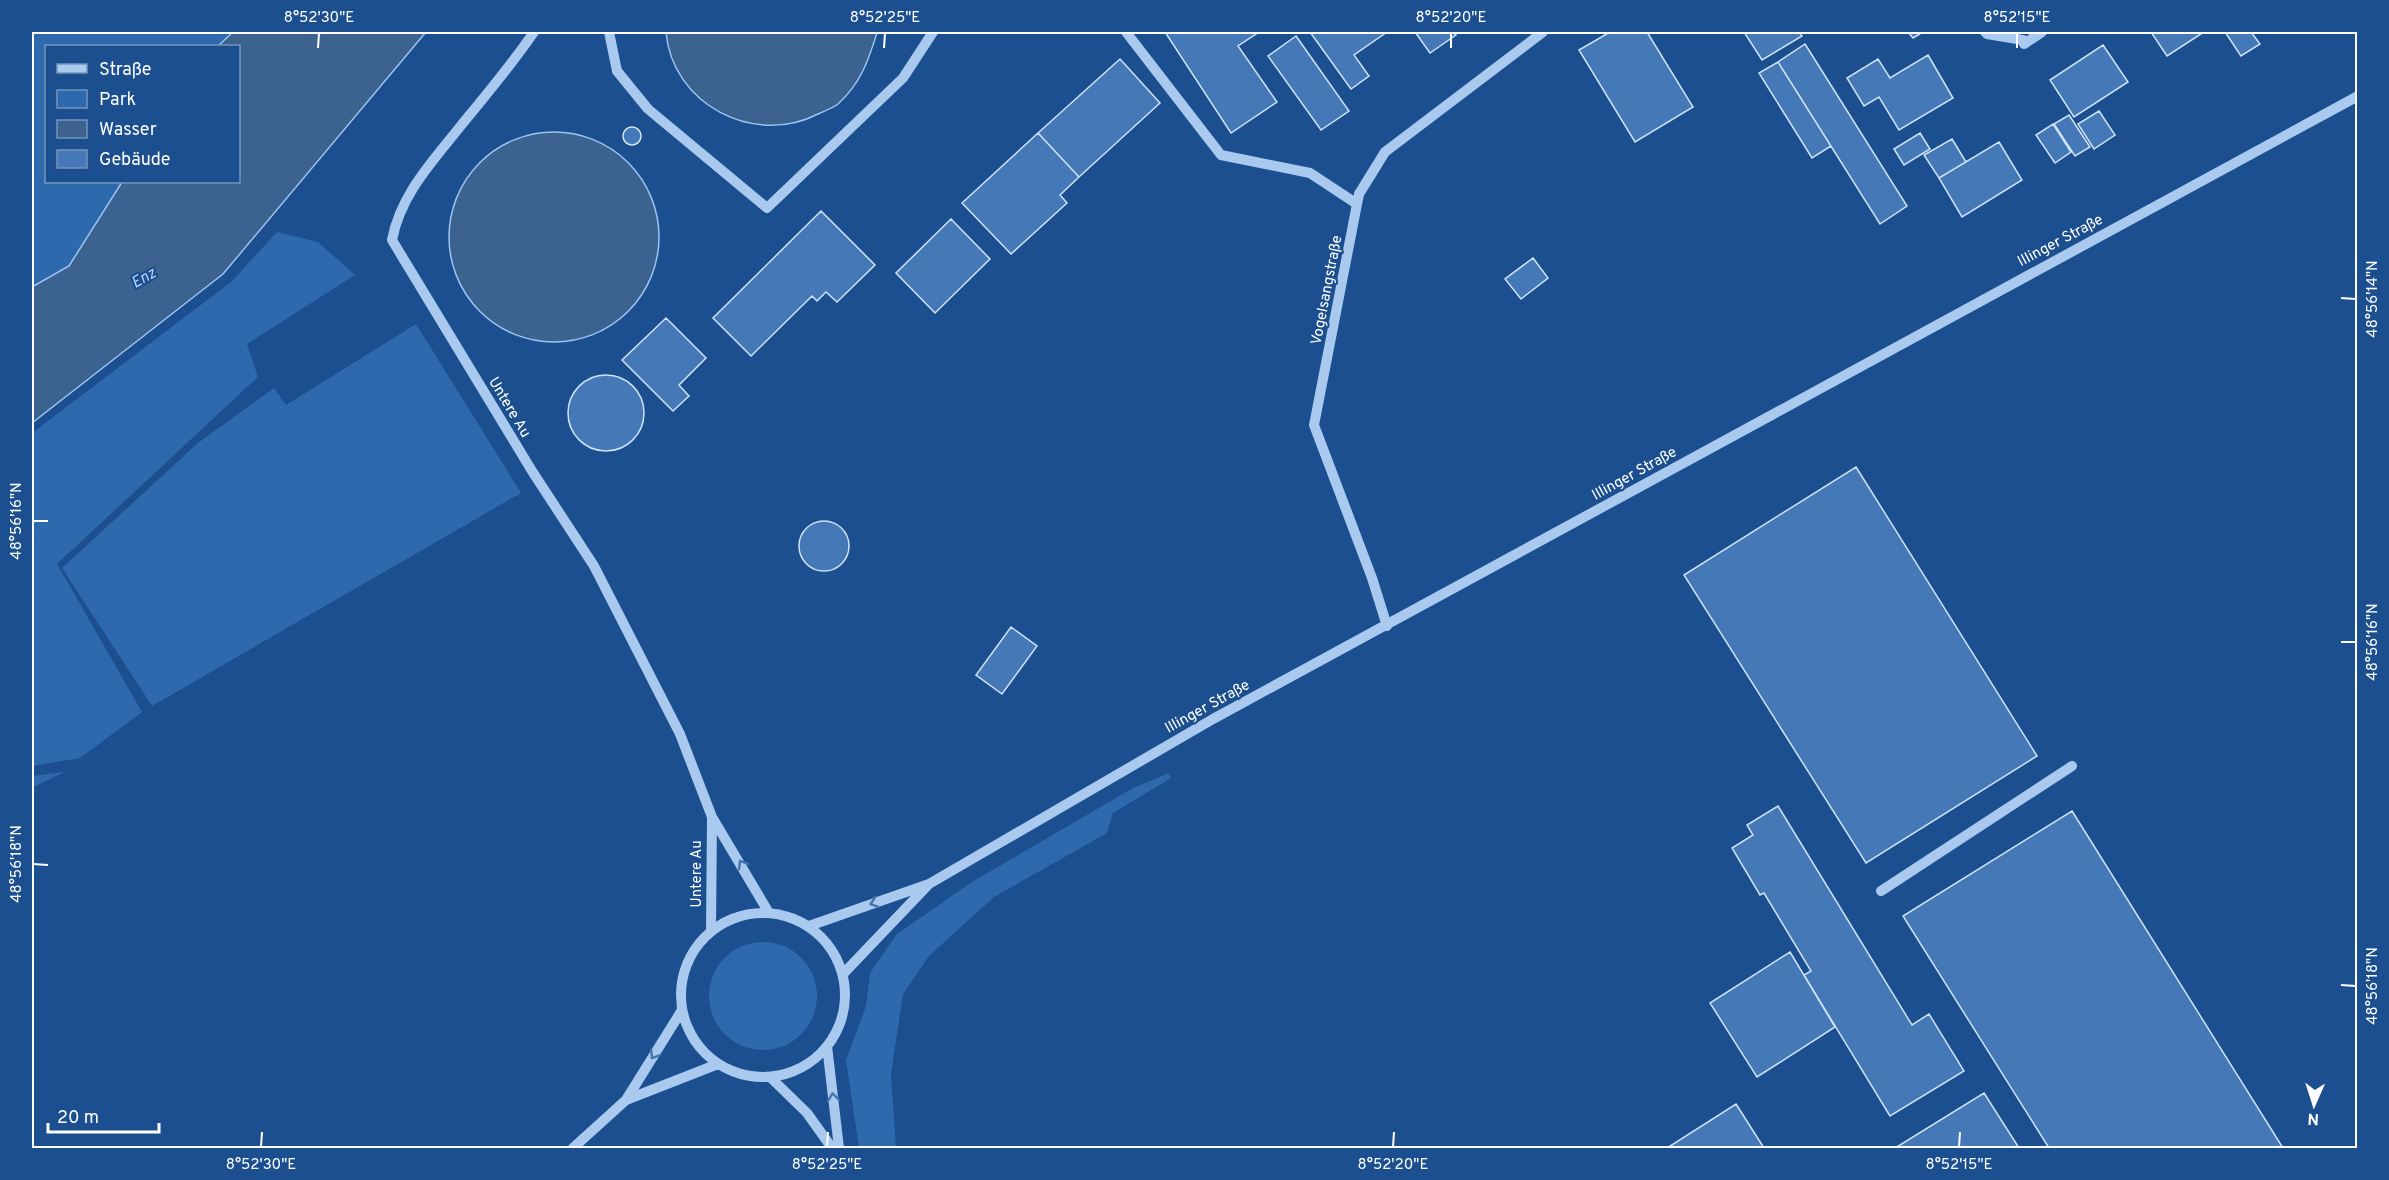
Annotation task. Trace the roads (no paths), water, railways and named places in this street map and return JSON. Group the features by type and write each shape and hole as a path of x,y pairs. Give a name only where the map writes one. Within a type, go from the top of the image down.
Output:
{"street":[{"name":"Untere Au","path":"534,32 512,64 415,183 397,217 392,240 526,462 594,566 680,734 712,818 769,913"},
{"path":"609,32 617,71 648,109 767,208 903,78 933,32"},
{"path":"1126,32 1221,155 1310,173 1357,204"},
{"name":"Vogelsangstraße","path":"1387,626 1372,578 1314,425 1359,194 1385,152 1544,32"},
{"path":"1985,32 2023,40 2024,44 2042,32"},
{"name":"Illinger Straße","path":"809,927 929,884 1213,719 2358,96"},
{"path":"1881,891 2073,766"},
{"name":"Untere Au","path":"711,931 712,818"},
{"name":"Illinger Straße","path":"843,974 929,884"},
{"path":"769,913 790,917 809,927 824,939 843,974 845,1000 840,1024 827,1046 811,1062 792,1072 770,1077 743,1075 718,1064 702,1050 689,1032 682,1010 681,988 685,966 696,946 711,931 729,920 749,914 769,913"},
{"path":"573,1149 626,1100 682,1010"},
{"path":"827,1046 839,1149"},
{"path":"626,1100 718,1064"},
{"path":"770,1077 807,1113 832,1149"}],"water":[{"name":"Enz","path":"233,32 426,32 223,274 32,423 32,287 69,266 121,183 240,183 240,45 219,45"},
{"path":"666,32 877,33 858,80 838,104 793,123 768,125 743,122 720,112 700,98 683,80 672,58"},
{"path":"544,132 564,132 585,136 604,144 613,149 635,170 647,187 655,206 659,237 655,268 647,287 642,296 621,318 604,330 585,338 564,342 544,342 523,338 495,325 466,296 453,268 449,247 449,227 453,206 466,178 495,149 523,136"}]}
